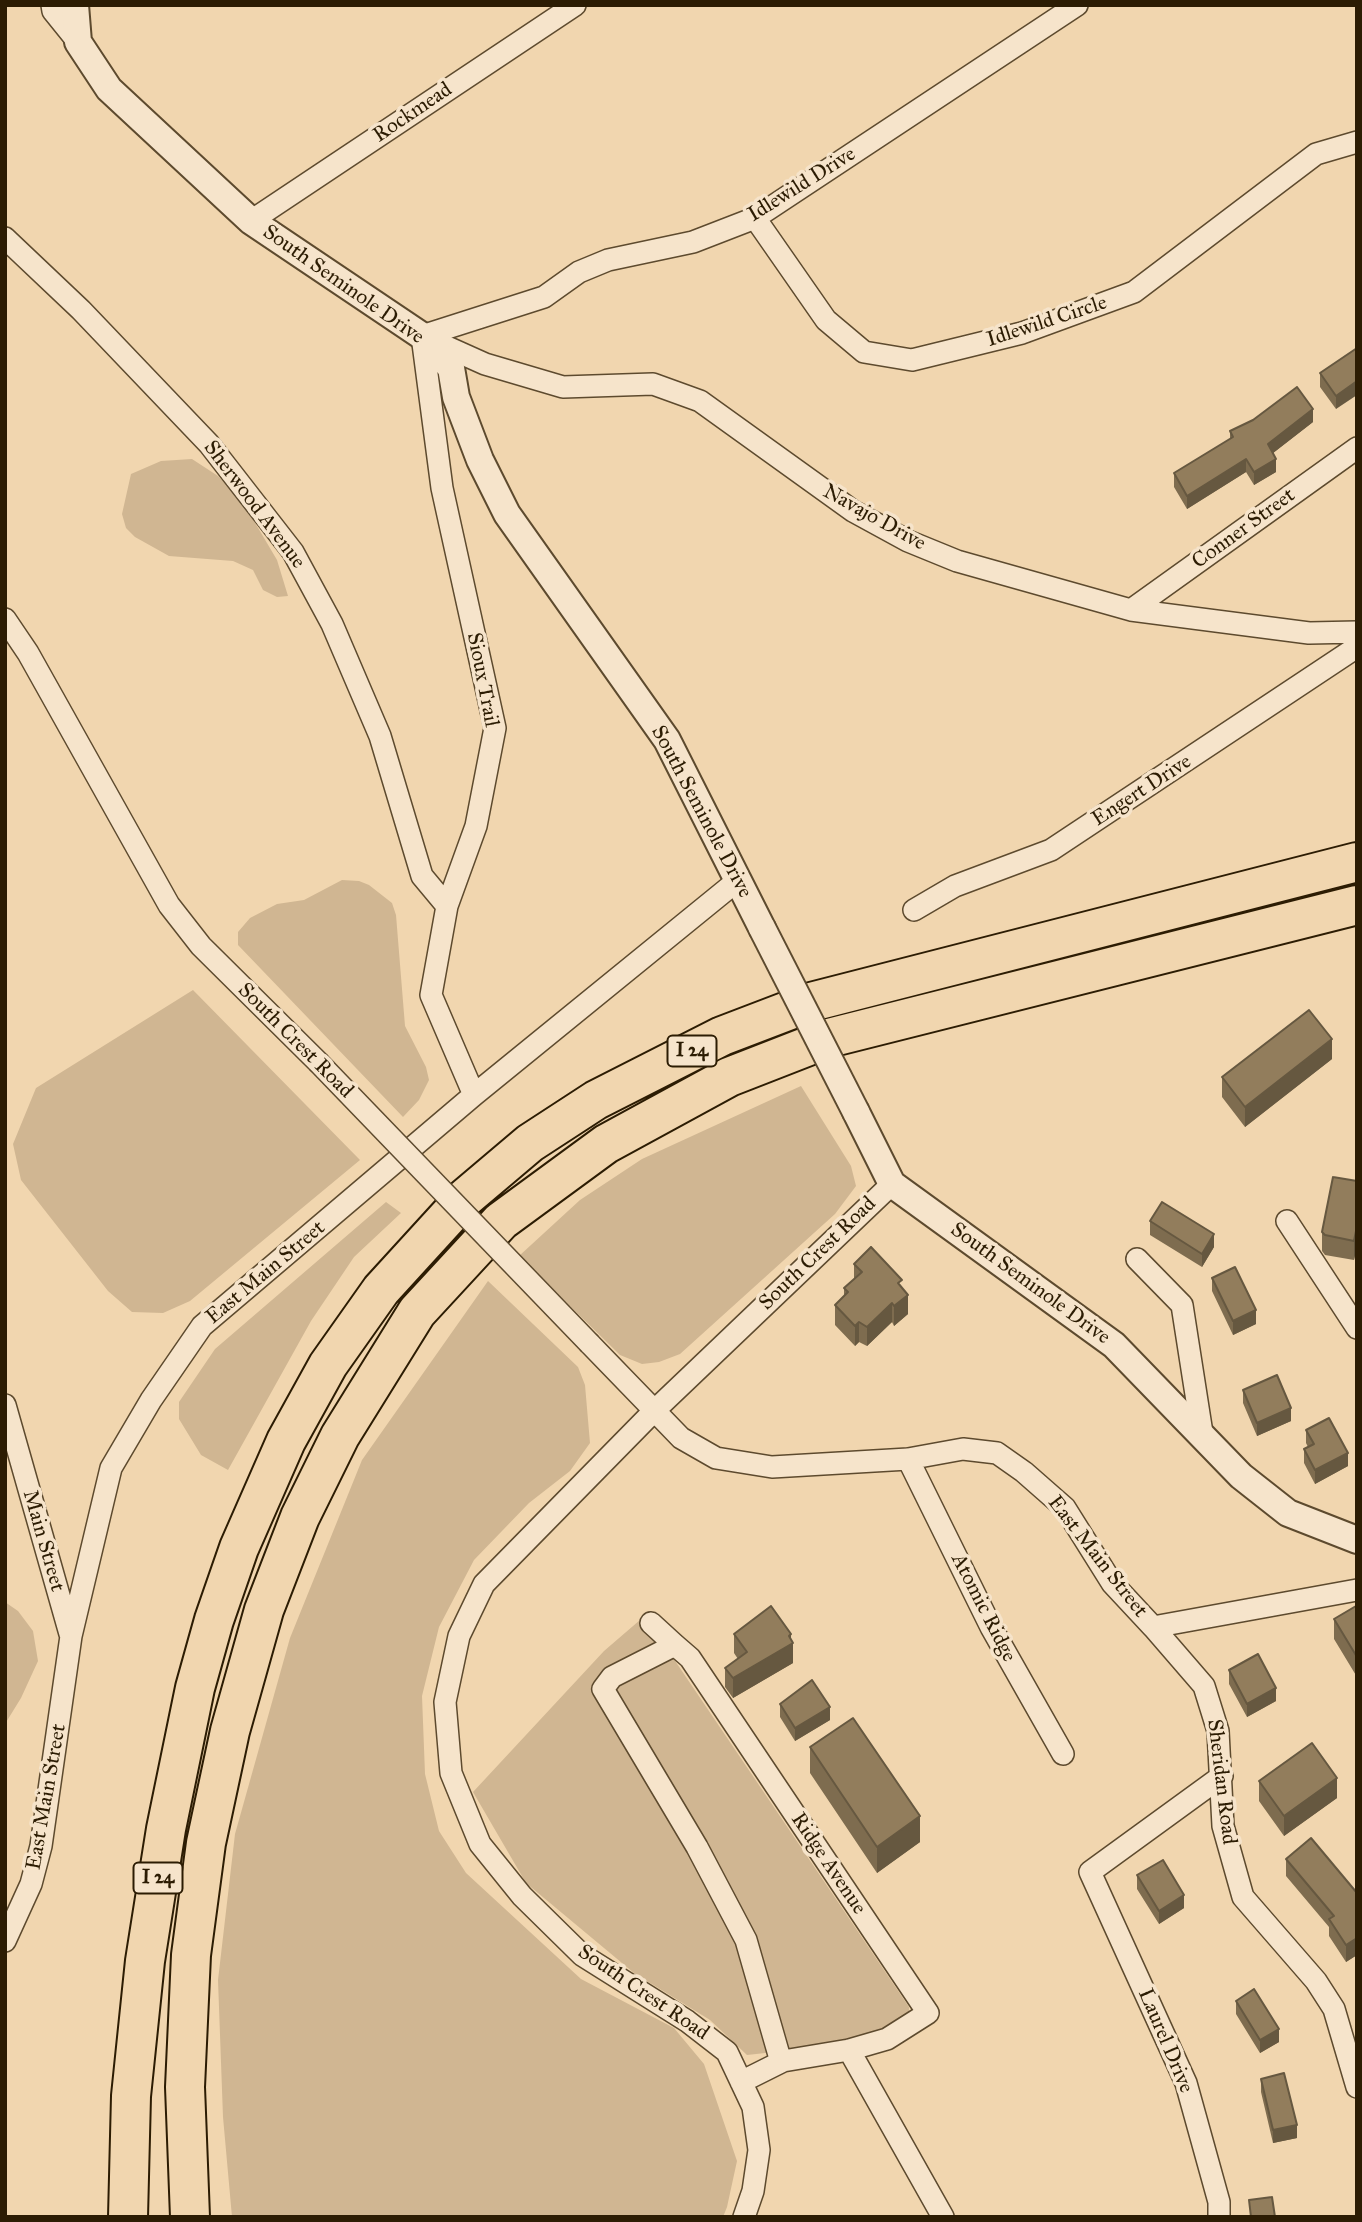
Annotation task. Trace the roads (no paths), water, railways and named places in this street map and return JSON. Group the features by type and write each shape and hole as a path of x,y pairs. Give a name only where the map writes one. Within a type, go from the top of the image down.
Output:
{"highway":[{"name":"I 24","path":"128,2217 131,2096 145,1961 166,1829 195,1688 214,1620 239,1548 286,1441 328,1365 381,1290 465,1198 530,1143 596,1100 722,1036 810,1002 1357,862"},
{"name":"I 24","path":"190,2217 185,2087 191,1955 206,1843 230,1731 264,1610 300,1517 340,1436 417,1312 501,1221 606,1144 729,1077 829,1038 1357,905"}],"street":[{"path":"52,5 53,11 78,42"},
{"name":"South Seminole Drive","path":"75,5 78,42 109,89 251,221 422,336 451,368 456,397 480,460 507,514 667,740 892,1184 1114,1345 1241,1476 1287,1514 1357,1540"},
{"name":"Rockmead","path":"251,221 575,5"},
{"name":"Idlewild Drive","path":"422,336 544,297 579,272 608,260 693,242 755,218 1077,5"},
{"name":"Idlewild Circle","path":"755,218 826,320 864,352 912,360 1022,333 1134,292 1316,154 1357,142"},
{"name":"Sherwood Avenue","path":"5,238 81,310 209,444 293,552 332,624 380,736 422,876 447,906"},
{"name":"Navajo Drive","path":"422,336 485,364 563,387 653,384 700,401 853,512 908,541 957,561 1131,610 1309,633 1357,632"},
{"name":"Sioux Trail","path":"422,336 442,488 495,728 476,826 447,906 431,995 474,1095"},
{"name":"Conner Street","path":"1131,610 1357,448"},
{"name":"South Crest Road","path":"5,619 28,653 169,905 211,956 318,1062 653,1412"},
{"name":"Engert Drive","path":"914,910 955,886 1051,850 1357,647"},
{"name":"East Main Street","path":"5,1941 31,1884 41,1846 71,1636 111,1468 151,1400 202,1326 474,1095 737,881"},
{"name":"South Crest Road","path":"744,2217 753,2191 759,2150 753,2107 727,2052 687,2021 582,1955 523,1896 480,1844 451,1773 445,1702 459,1636 484,1584 653,1412 892,1184"},
{"path":"1287,1221 1357,1328"},
{"path":"1137,1259 1182,1305 1202,1433"},
{"name":"Main Street","path":"5,1405 71,1636"},
{"name":"East Main Street","path":"653,1412 681,1438 716,1458 772,1467 908,1459 963,1449 997,1454 1024,1472 1065,1508 1112,1583 1153,1626 1357,1590"},
{"name":"Atomic Ridge","path":"908,1459 991,1627 1063,1754"},
{"name":"Ridge Avenue","path":"651,1623 690,1658 928,2013 887,2039 849,2050 781,2062 741,2082"},
{"name":"Sheridan Road","path":"1153,1626 1204,1686 1217,1731 1222,1776 1223,1826 1243,1896 1316,1981 1334,2009 1357,2087"},
{"path":"675,1645 612,1677 603,1689 697,1847 746,1940 781,2062"},
{"name":"Laurel Drive","path":"1219,2217 1219,2202 1186,2084 1090,1872 1222,1776"},
{"path":"849,2050 943,2217"}]}
